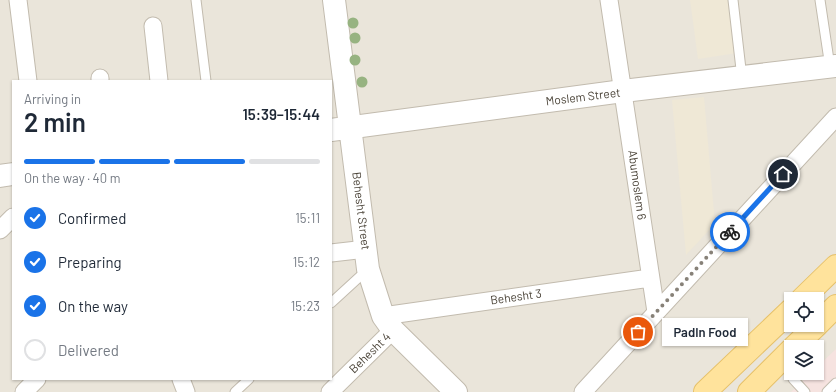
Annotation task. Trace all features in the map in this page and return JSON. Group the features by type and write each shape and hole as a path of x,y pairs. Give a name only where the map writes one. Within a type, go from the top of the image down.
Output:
{"main road":[{"path":"809,292 836,266"},
{"path":"824,318 836,306"},
{"path":"705,392 784,317"},
{"path":"801,340 810,332"},
{"path":"749,392 784,357"}],"street":[{"path":"18,0 28,80"},
{"name":"Behesht Street","path":"338,0 341,129 367,259 388,323 456,392"},
{"name":"Abumoslem 6","path":"610,0 656,312"},
{"path":"153,26 159,80"},
{"name":"Moslem Street","path":"341,129 623,91 833,67"},
{"path":"582,392 836,117"},
{"path":"0,176 12,174"},
{"path":"0,230 12,218"},
{"path":"332,252 367,259"},
{"name":"Behesht 3","path":"388,323 650,278"},
{"name":"Behesht 4","path":"330,392 388,323"},
{"path":"24,392 36,380"},
{"path":"181,380 186,392"}],"lane":[{"path":"196,0 206,80"},
{"path":"732,0 742,78"},
{"path":"820,0 833,67"},
{"path":"332,302 367,259"},
{"path":"235,392 248,380"},
{"path":"794,380 805,392"},
{"path":"827,392 836,383"}],"shaded area":[{"path":"0,0 836,0 836,392 0,392"},
{"path":"690,0 730,0 737,53 698,59"},
{"path":"704,97 715,224 686,255 672,100"},
{"path":"836,349 836,392 791,392 804,380 824,380 824,360"}],"way so far":[{"path":"638,332 730,232"}],"place":[{"name":"Padin Food","path":"638,332"}],"route":[{"path":"730,232 783,174"}]}
